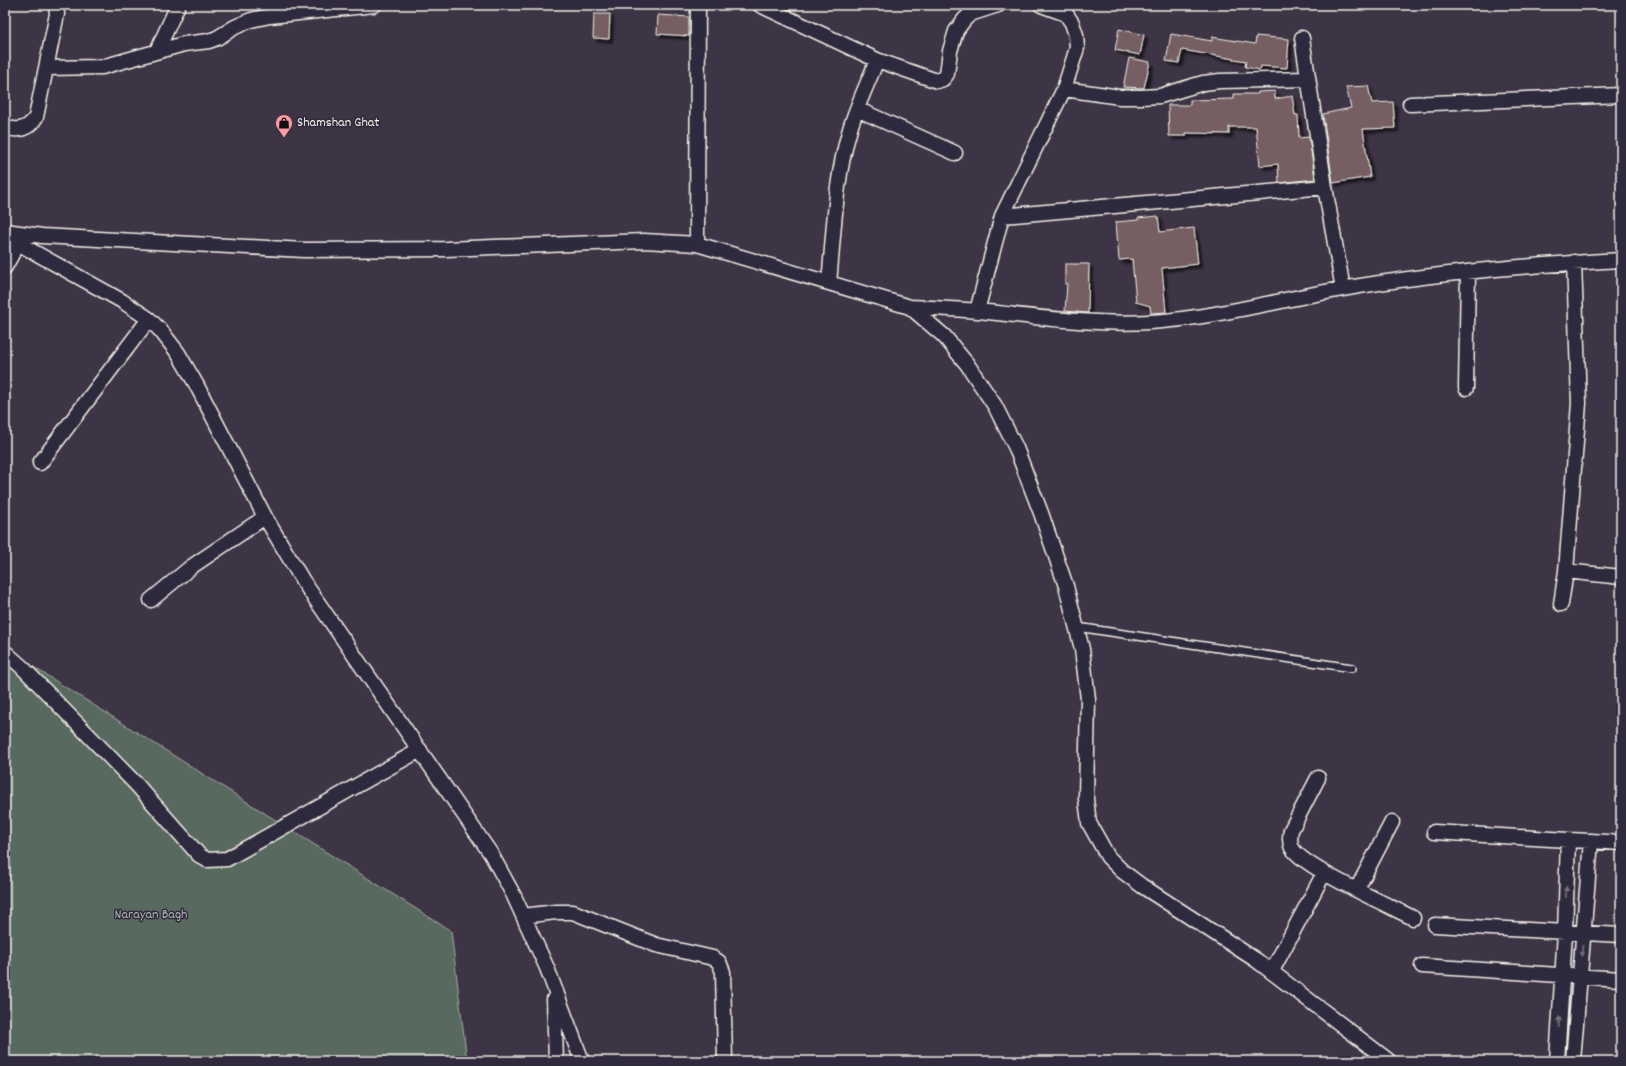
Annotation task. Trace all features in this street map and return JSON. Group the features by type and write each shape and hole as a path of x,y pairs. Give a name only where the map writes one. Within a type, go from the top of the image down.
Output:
{"street":[{"path":"5,127 17,130 25,128 32,123 36,117 57,14 56,5"},
{"path":"157,51 178,5"},
{"path":"46,68 102,67 184,44 210,41 251,20 270,16 374,5"},
{"path":"697,244 698,5"},
{"path":"760,5 877,60 937,81 943,79 947,74 950,50 956,32 964,20 970,14 998,5"},
{"path":"977,311 1002,216 1064,89 1077,48 1076,35 1065,10 1041,5"},
{"path":"1302,38 1325,187 1343,289"},
{"path":"829,283 837,192 845,147 857,108 877,60"},
{"path":"1064,89 1120,97 1141,97 1160,96 1203,83 1220,81 1308,79"},
{"path":"1410,104 1621,95"},
{"path":"857,108 955,152"},
{"path":"1002,216 1325,187"},
{"path":"5,231 42,236 304,250 446,249 644,241 697,244 910,307 977,311 1058,321 1103,323 1189,319 1343,289 1468,272 1574,262 1621,260"},
{"path":"5,236 122,300 161,331 181,359 265,517 321,609 491,854 523,916 554,986 582,1061"},
{"path":"5,267 18,243"},
{"path":"1561,604 1566,571 1579,403 1574,262"},
{"path":"1466,388 1468,272"},
{"path":"910,307 944,336 968,364 995,406 1016,448 1041,512 1066,586 1082,649 1088,699 1086,799 1090,823 1096,838 1108,857 1122,871 1142,886 1272,971 1389,1061"},
{"path":"40,462 149,320"},
{"path":"151,600 191,567 265,517"},
{"path":"1566,571 1621,577"},
{"path":"5,652 22,667 115,762 191,846 207,860 227,859 420,750"},
{"path":"1318,778 1291,830 1290,839 1292,848 1298,855 1324,873 1412,918"},
{"path":"1357,889 1392,822"},
{"path":"1434,832 1621,843"},
{"path":"1557,1061 1565,932 1568,840"},
{"path":"1573,1061 1592,841"},
{"path":"1272,971 1324,873"},
{"path":"523,916 556,912 573,912 604,923 645,942 712,958 719,962 723,972 725,1061"},
{"path":"1435,925 1621,935"},
{"path":"1422,966 1621,979"},
{"path":"554,986 556,1061"}],"lane":[{"path":"1077,627 1352,668"}],"green space":[{"name":"Narayan Bagh","path":"5,649 451,931 467,1061 5,1061"}],"building":[{"path":"594,14 610,14 609,39 593,38"},
{"path":"658,15 689,17 689,36 657,34"},
{"path":"1119,29 1144,35 1140,55 1115,50"},
{"path":"1171,34 1212,41 1212,37 1255,44 1256,36 1289,39 1287,68 1261,66 1260,70 1245,67 1246,61 1182,50 1179,63 1166,61"},
{"path":"1129,58 1150,62 1144,88 1123,87"},
{"path":"1368,86 1372,103 1393,102 1395,128 1363,129 1370,177 1333,183 1323,114 1351,108 1346,87"},
{"path":"1275,91 1275,99 1292,96 1295,115 1298,115 1299,138 1309,137 1315,179 1279,183 1278,164 1260,166 1256,127 1229,127 1229,134 1186,133 1186,136 1169,136 1168,105 1190,105 1190,100 1234,99 1234,94 1258,94 1258,92"},
{"path":"1158,216 1160,232 1194,228 1198,264 1162,268 1166,312 1151,313 1150,306 1136,302 1132,259 1119,260 1116,222"},
{"path":"1065,264 1089,264 1088,313 1065,311 1067,284 1065,284"}],"place":[{"name":"Shamshan Ghat","path":"284,138"}]}
